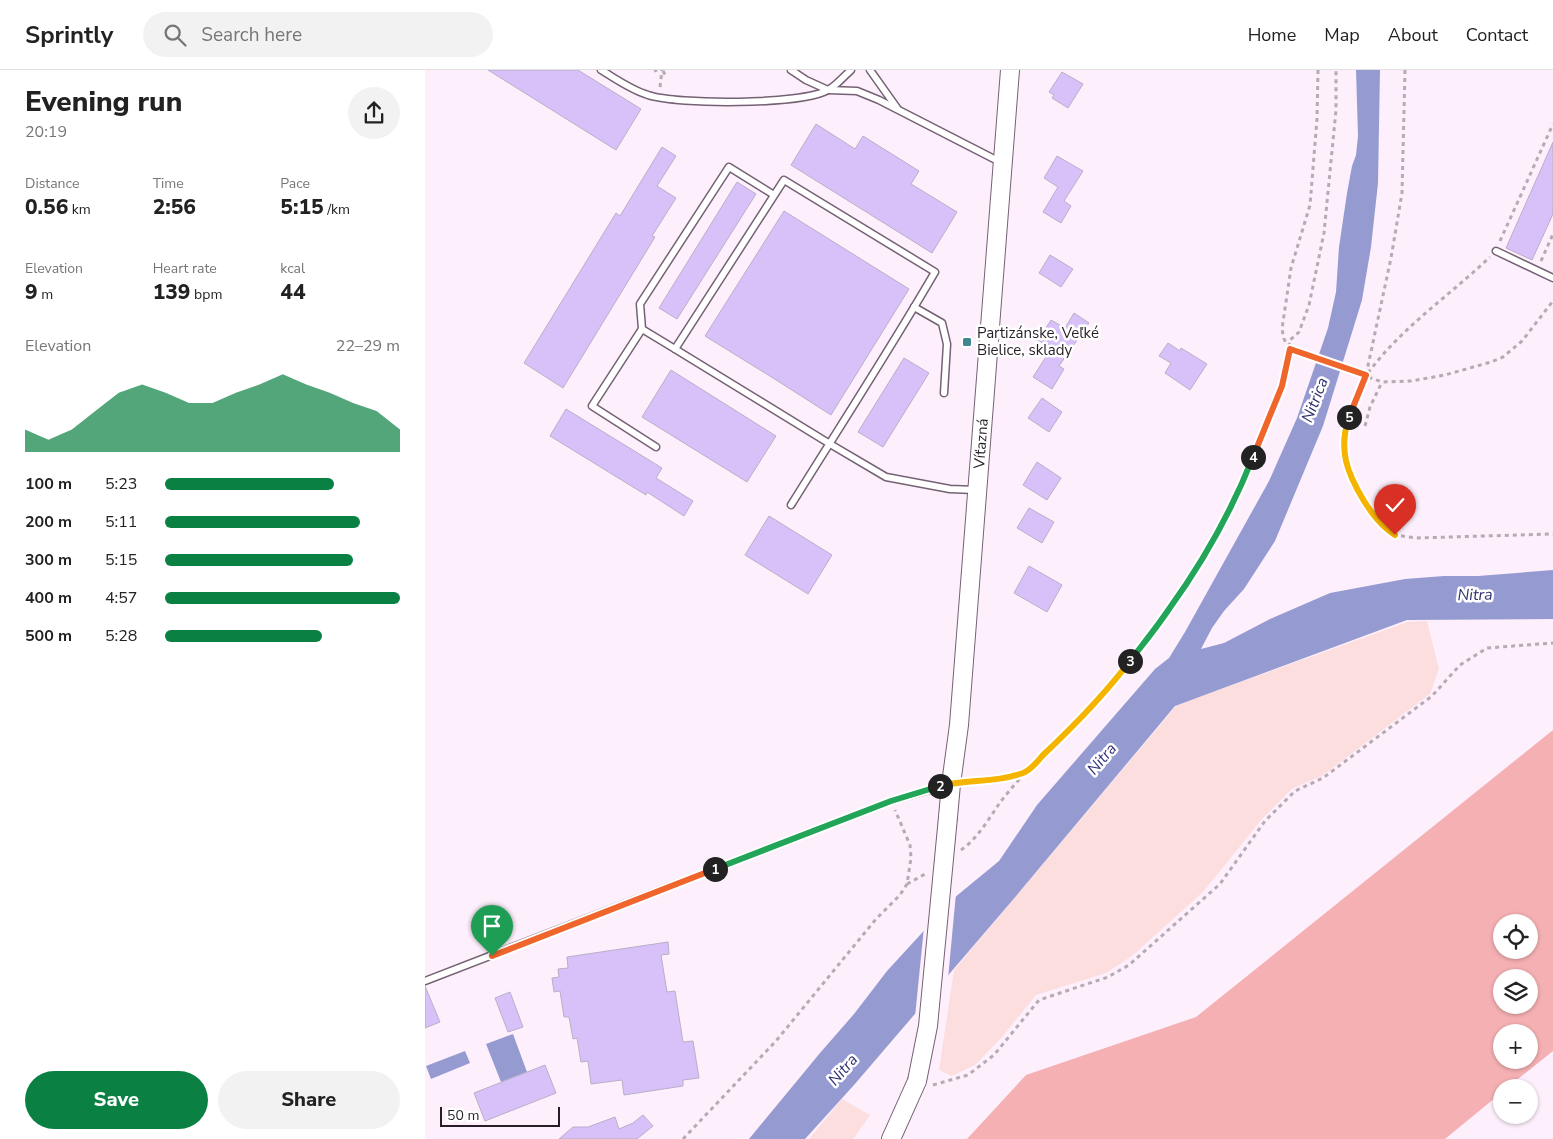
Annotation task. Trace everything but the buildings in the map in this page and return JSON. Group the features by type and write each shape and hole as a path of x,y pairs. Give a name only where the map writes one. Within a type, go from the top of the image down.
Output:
{"main road":[{"name":"Víťazná","path":"891,1139 916,1084 928,1026 951,784 959,725 1011,70"}],"lane":[{"path":"601,70 627,86 649,96 720,102 793,100 813,96 829,90 851,70"},
{"path":"791,70 806,80 829,90 857,91 879,100 1003,164"},
{"path":"870,70 897,109"},
{"path":"656,447 592,406 642,329 640,304 729,167 774,195"},
{"path":"675,349 784,180 935,272 791,505"},
{"path":"1495,251 1553,278"},
{"path":"915,307 941,323 947,344 944,393"},
{"path":"642,329 887,477 951,489 978,490"},
{"path":"425,981 891,801 951,784"}],"path":[{"path":"657,97 662,70"},
{"path":"662,70 667,78"},
{"path":"1318,70 1317,119 1310,205 1291,268 1282,329 1284,339 1290,349 1382,382 1411,381 1445,375 1497,360 1522,341 1553,302"},
{"path":"959,851 967,847 1000,802 1026,772 1064,736 1128,664 1170,608 1200,562 1248,469 1282,386 1290,349 1289,341 1299,332 1309,305 1324,233 1334,128 1336,70"},
{"path":"1405,70 1401,193 1391,258 1366,375 1346,425 1344,456 1351,479 1374,518 1395,535 1416,538 1553,534"},
{"path":"1366,375 1382,354 1426,311 1495,251 1553,124"},
{"path":"1537,270 1553,234"},
{"path":"1365,426 1370,407 1382,382"},
{"path":"916,1084 941,1084 968,1075 994,1055 1039,1000 1108,977 1129,965 1220,884 1265,821 1295,790 1323,778 1432,696 1460,666 1487,648 1553,643"},
{"path":"951,784 981,782 1026,772"},
{"path":"683,1139 776,1041 876,919 901,895 907,884 911,845 891,801"},
{"path":"907,884 931,871"}],"shaded area":[{"path":"1427,621 1439,669 1430,694 1322,776 1293,788 1262,819 1203,892 1132,956 1106,973 1036,995 1003,1036 975,1065 952,1076 939,1070 954,970 1177,705 1407,622"},
{"path":"1553,730 1553,1051 1538,1063 1538,1024 1493,1024 1493,1069 1530,1069 1518,1079 1493,1079 1493,1100 1445,1139 967,1139 1026,1075 1196,1017"},
{"path":"842,1099 870,1115 853,1139 809,1139"}],"water":[{"path":"1356,70 1380,70 1378,183 1371,247 1362,300 1323,426 1275,541 1244,589 1224,611 1212,628 1201,649 1224,643 1270,619 1330,593 1405,579 1553,570 1553,619 1407,620 1175,706 1011,902 854,1085 805,1139 749,1139 854,1014 887,971 954,898 999,861 1037,805 1155,669 1169,658 1185,632 1269,481 1297,418 1328,328 1336,292 1339,247 1347,193 1356,155 1358,136"},
{"path":"513,1034 527,1072 501,1082 486,1044"},
{"path":"465,1051 470,1063 431,1079 426,1066"}],"pier":[{"path":"956,893 948,979 915,1017 924,927"}],"place":[{"name":"Partizánske, Veľké Bielice, sklady","path":"967,342"}],"route":[{"path":"492,956 891,801 951,784 981,782 1026,772 1064,736 1128,664 1170,608 1200,562 1248,469 1282,386 1290,349 1366,375 1346,425 1344,456 1351,479 1374,518 1395,535"}],"water label":[{"name":"Nitrica","path":"1315,400"},
{"name":"Nitra","path":"1475,595"},
{"name":"Nitra","path":"1102,759"},
{"name":"Nitra","path":"843,1070"}]}
